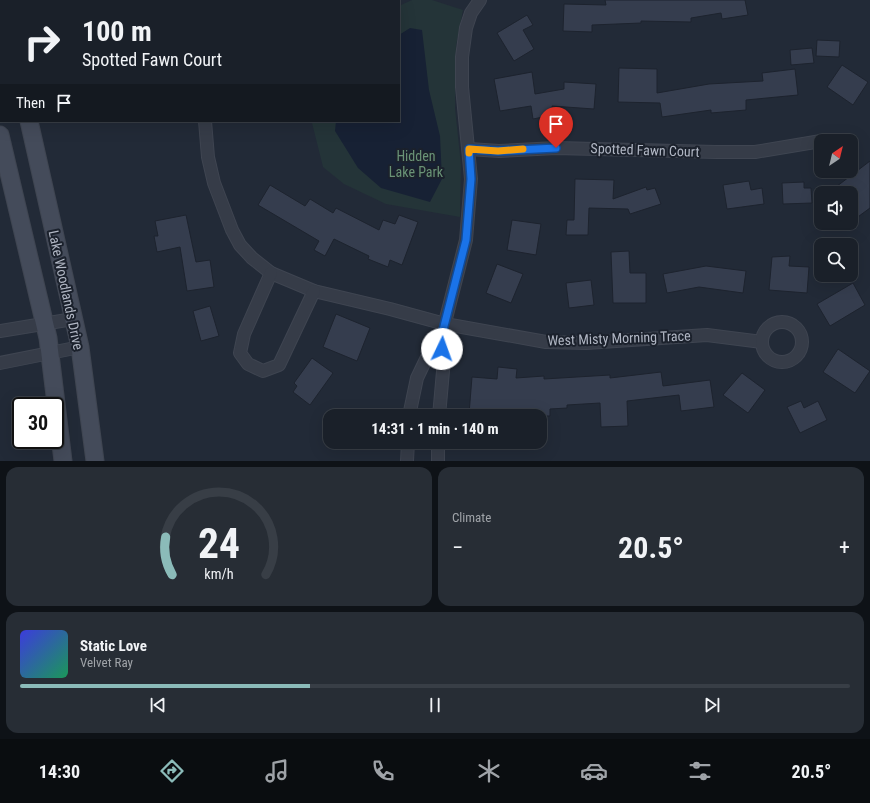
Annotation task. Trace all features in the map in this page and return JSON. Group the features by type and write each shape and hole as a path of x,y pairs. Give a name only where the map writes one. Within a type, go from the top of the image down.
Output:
{"main road":[{"name":"Lake Woodlands Drive","path":"29,122 80,347 95,461"},
{"name":"Lake Woodlands Drive","path":"0,135 50,353 63,461"}],"street":[{"path":"410,409 417,378 429,353 441,338 466,240 471,179 462,87 462,57 466,28 471,13 480,0"},
{"name":"West Misty Morning Trace","path":"205,122 208,157 214,183 232,230 240,245 248,254 271,273 314,291 445,324 546,342 586,343 707,335 762,342"},
{"name":"Spotted Fawn Court","path":"469,149 498,151 556,148 755,152 814,142"},
{"path":"271,273 244,334 240,354 248,364 263,371 279,365 314,291"},
{"path":"0,331 44,325 73,319"},
{"path":"440,409 444,360 441,338"},
{"path":"0,363 80,347"},
{"path":"407,461 408,449"},
{"path":"438,449 438,461"}],"green space":[{"name":"Hidden Lake Park","path":"412,0 432,0 463,10 456,46 455,108 461,165 460,217 386,204 344,184 323,167 312,122 400,122 400,6"}],"water":[{"path":"410,28 422,30 429,90 440,136 442,179 430,202 381,188 358,168 335,131 336,122 400,122 400,34"}],"building":[{"path":"605,0 745,0 748,15 722,19 721,13 691,18 691,22 641,21 641,23 592,25 592,32 563,31 564,4 606,5"},
{"path":"527,15 533,25 523,30 534,49 514,61 497,33"},
{"path":"817,40 840,41 839,57 816,56"},
{"path":"812,48 814,63 791,65 790,50"},
{"path":"842,65 868,82 853,105 827,87"},
{"path":"619,68 657,69 657,93 709,84 763,81 762,73 795,69 798,95 746,100 746,110 711,113 711,110 662,117 660,103 618,102"},
{"path":"532,72 535,94 564,89 564,82 596,84 594,109 552,106 553,115 533,119 531,106 500,111 494,79"},
{"path":"870,161 870,208 858,217 858,186 837,186 848,178 858,178 858,170"},
{"path":"575,179 614,180 613,199 646,187 647,190 655,188 661,204 630,214 628,209 589,208 588,235 566,235 567,220 574,220"},
{"path":"749,181 751,190 762,188 764,204 727,209 723,185"},
{"path":"804,182 804,188 811,188 812,203 783,204 782,183"},
{"path":"270,185 305,206 310,199 333,213 336,208 379,230 383,220 395,224 399,215 418,222 402,265 390,260 388,267 368,259 369,256 334,239 325,256 314,250 319,241 258,205"},
{"path":"186,215 196,262 210,260 214,287 187,291 180,247 157,252 154,236 158,236 155,221"},
{"path":"512,220 541,224 536,255 507,250"},
{"path":"629,251 630,273 646,273 646,303 613,303 611,252"},
{"path":"790,256 789,266 809,267 807,293 769,290 772,257"},
{"path":"497,264 523,274 511,303 486,293"},
{"path":"706,266 746,271 743,293 699,287 667,293 663,274"},
{"path":"591,280 594,305 569,308 566,283"},
{"path":"853,283 865,305 830,326 817,304"},
{"path":"210,306 219,336 201,341 193,311"},
{"path":"336,314 370,328 357,361 323,347"},
{"path":"838,349 870,371 855,393 823,372"},
{"path":"312,358 333,373 310,405 293,392 297,386 294,383"},
{"path":"498,367 517,369 516,378 544,376 544,379 610,375 610,378 661,372 663,386 710,380 714,407 681,411 679,395 627,401 628,426 601,427 600,403 567,405 567,408 550,409 550,416 547,416 547,409 469,409 472,377 497,379"},
{"path":"742,373 765,390 748,413 723,395"},
{"path":"801,401 804,408 818,401 827,420 800,433 787,407"}],"slow traffic":[{"path":"469,153 469,149 498,151 523,149"}],"route":[{"path":"442,349 441,338 466,240 471,179 469,149 498,151 556,148"}]}
